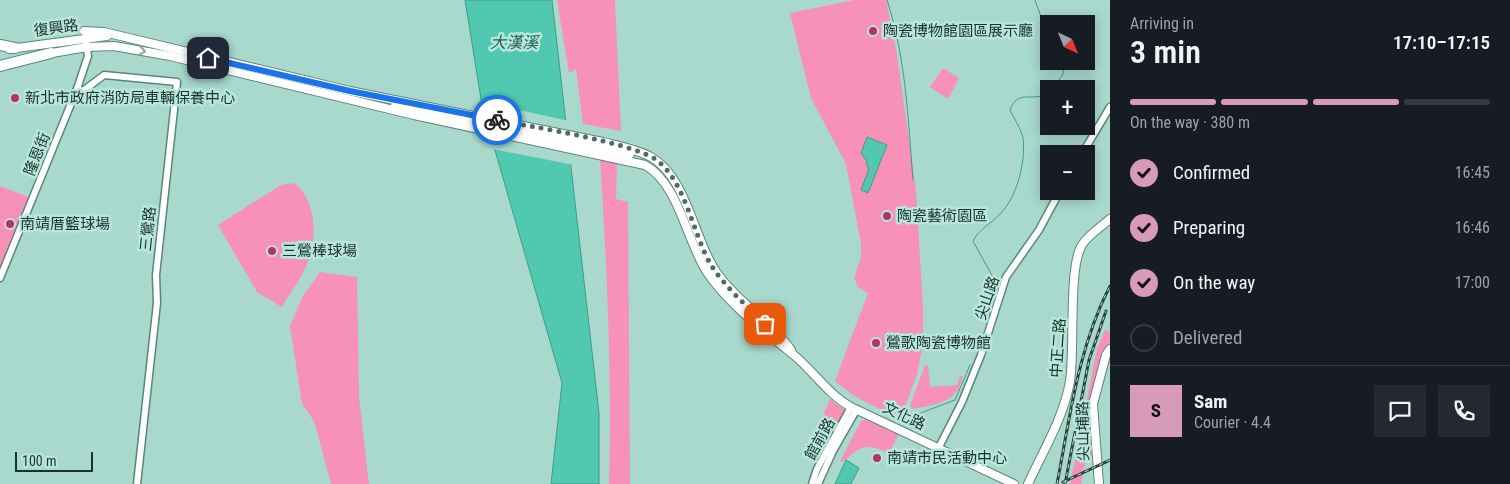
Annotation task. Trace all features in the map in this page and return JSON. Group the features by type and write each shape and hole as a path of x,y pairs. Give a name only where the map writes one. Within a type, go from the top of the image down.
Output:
{"highway":[{"path":"0,45 15,48"},
{"path":"0,66 51,53"}],"main road":[{"name":"復興路","path":"0,50 84,34 117,36 171,53"},
{"name":"復興路","path":"0,61 87,47 114,46 171,53"},
{"path":"171,53 415,109 630,154"},
{"path":"350,94 604,142 644,154 658,161 671,176 711,263 736,299"},
{"path":"350,94 414,115 640,163 652,168 667,185 702,262 715,282 736,299"},
{"name":"中正二路","path":"1028,484 1063,405 1070,380 1075,275 1079,250 1083,243 1110,219"},
{"name":"文化路","path":"736,299 785,343 794,356 833,394 854,408 1014,484"},
{"name":"尖山埔路","path":"1099,484 1093,404 1106,355 1110,349"}],"street":[{"name":"隆恩街","path":"0,278 77,88 88,56 84,34"},
{"name":"三鶯路","path":"77,88 83,90 104,75 177,82 156,275 157,303 137,484"},
{"path":"1087,145 1110,107"},
{"name":"尖山路","path":"939,447 962,402 981,355 1006,277 1039,230 1055,200"},
{"name":"館前路","path":"812,484 817,469 854,408"},
{"name":"館前路","path":"818,484 854,408"}],"shaded area":[{"path":"557,0 615,0 621,131 583,124 576,69 569,73"},
{"name":"陶瓷藝術園區","path":"854,0 886,0 897,54 916,190 923,307 923,343 917,375 901,417 866,402 850,393 835,381 868,293 858,287 854,278 861,257 861,244 846,164 811,98 790,13"},
{"path":"943,68 959,78 948,99 930,87"},
{"path":"600,158 617,160 616,199 628,202 630,484 609,484 610,402 608,321"},
{"name":"三鶯棒球場","path":"295,183 307,199 311,209 314,229 312,249 307,265 282,307 257,292 218,225 281,185"},
{"path":"0,186 29,197 0,270"},
{"path":"320,272 357,277 359,397 369,484 331,484 314,421 302,404 290,326 303,296"},
{"path":"1105,330 1110,332 1110,344 1105,351 1091,402 1092,455 1086,457 1081,484 1070,484 1097,349"},
{"path":"925,365 928,365 930,387 957,385 960,376 963,376 956,392 945,401 913,409 910,406"},
{"path":"830,399 846,411 823,452 822,419"},
{"path":"868,419 899,434 889,453 875,448 864,447 843,462 840,461 861,421"}],"water":[{"name":"大漢溪","path":"465,0 552,0 599,413 599,484 551,484 562,383 482,105"},
{"path":"867,137 887,145 868,193 861,190 869,169 866,164 867,161 861,153"},
{"path":"846,460 859,468 851,484 835,484"}],"pier":[{"path":"478,101 569,121 574,165 492,149"}],"waterway":[{"path":"887,0 902,66 908,112 913,180"},
{"path":"1035,0 1040,15"},
{"path":"1059,80 1063,70"},
{"path":"994,279 973,241 1006,207 1019,179 1024,147 1019,127 1010,110 1013,103 1017,99 1040,96"},
{"path":"913,416 955,400 970,365"}],"railway":[{"path":"1057,484 1076,383 1090,334 1110,286"},
{"path":"1065,484 1089,360 1106,311"},
{"path":"1063,482 1110,460"}],"way so far":[{"path":"497,120 604,142 634,150 658,161 675,182 705,252 718,275 765,324"}],"place":[{"name":"陶瓷博物館園區展示廳","path":"873,31"},
{"name":"新北市政府消防局車輛保養中心","path":"15,98"},
{"name":"陶瓷藝術園區","path":"887,216"},
{"name":"南靖厝籃球場","path":"10,224"},
{"name":"三鶯棒球場","path":"272,251"},
{"name":"鶯歌陶瓷博物館","path":"876,343"},
{"name":"南靖市民活動中心","path":"877,458"}],"route":[{"path":"208,58 350,91 497,120"}]}
